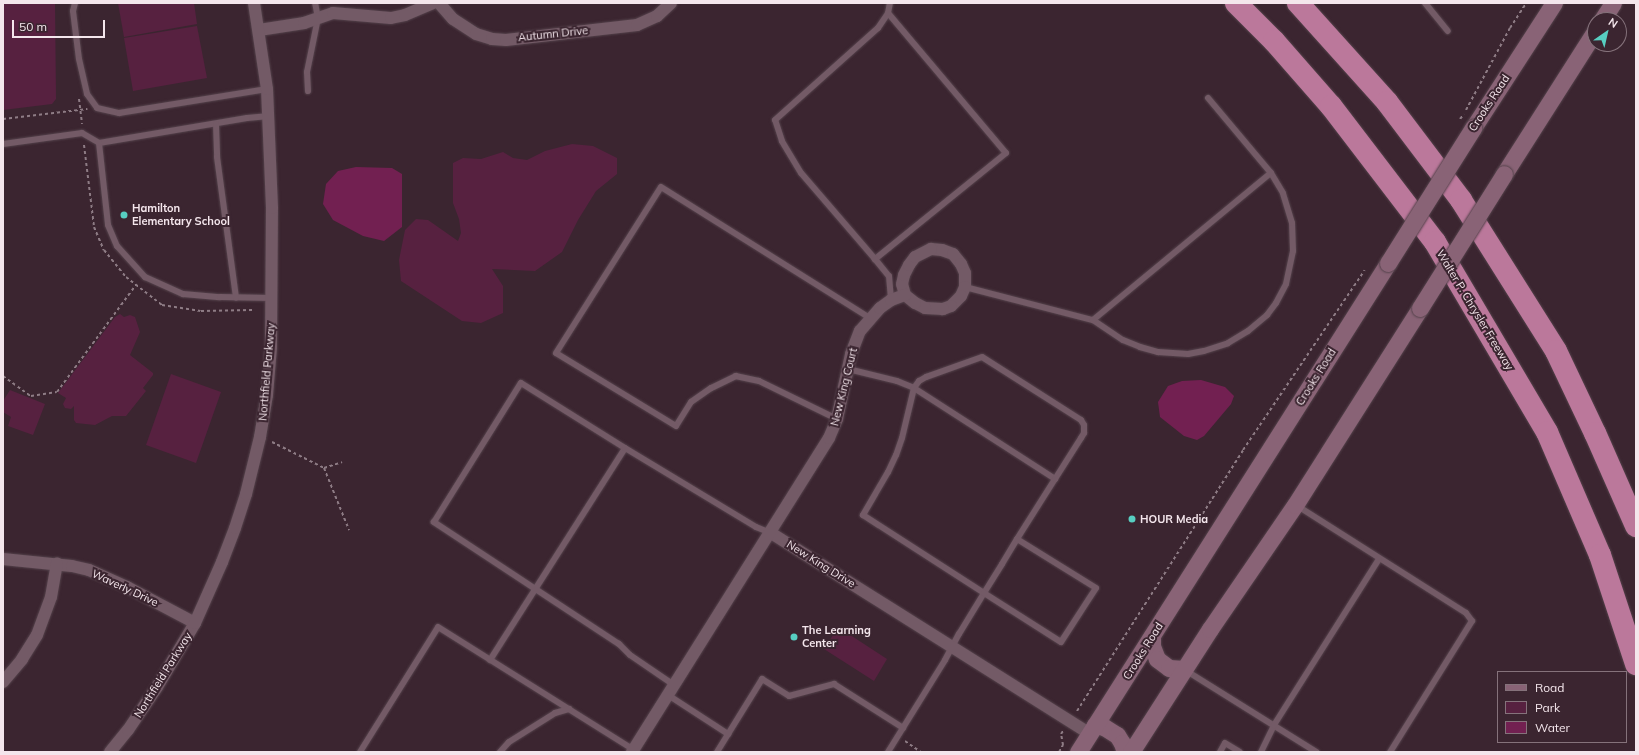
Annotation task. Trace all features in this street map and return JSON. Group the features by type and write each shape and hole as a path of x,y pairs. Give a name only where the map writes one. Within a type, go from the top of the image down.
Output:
{"highway":[{"name":"Walter P. Chrysler Freeway","path":"1236,3 1274,41 1331,106 1435,242 1547,432 1600,555 1636,664"},
{"path":"1298,3 1386,102 1461,200 1556,350 1636,526"}],"main road":[{"name":"Crooks Road","path":"1078,752 1473,128 1554,3"},
{"path":"1131,752 1184,669 1295,505 1587,44"},
{"path":"1152,636 1152,646 1157,659 1170,668 1184,669"},
{"path":"1093,730 1104,727 1117,735 1125,752"}],"street":[{"name":"Northfield Parkway","path":"110,752 128,730 158,687 195,623 225,555 246,494 256,459 267,395 272,298 272,208 267,89 254,3"},
{"path":"259,30 299,24 333,13 391,18 405,15 433,3"},
{"name":"Autumn Drive","path":"439,3 453,19 476,34 492,39 506,40 637,25 657,16 671,3"},
{"path":"931,249 942,250 957,259 965,273 965,287 956,302 943,309 925,308 905,295 902,284 909,264 915,257 931,249"},
{"name":"New King Court","path":"770,533 821,453 837,419 856,340 870,318 891,300 905,295"},
{"path":"633,751 770,533"},
{"name":"New King Drive","path":"770,533 951,647 1093,730"},
{"name":"Waverly Drive","path":"3,559 57,564 89,570 195,623"},
{"path":"3,682 22,659 37,635 51,597 57,564"}],"lane":[{"path":"75,3 73,11 79,59 87,94 97,108 119,113 267,89"},
{"path":"308,91 307,72 318,18 315,3"},
{"path":"890,3 888,13 878,28 775,120 782,141 801,173 889,276 891,300"},
{"path":"1425,3 1448,31"},
{"path":"875,259 1006,153 888,13"},
{"path":"965,287 1093,320 1123,340 1140,347 1172,354 1188,354 1214,349 1248,331 1267,315 1276,303 1286,284 1292,262 1293,237 1289,209 1283,192 1271,174 1208,98"},
{"path":"3,144 82,133 98,143 269,116"},
{"path":"216,124 217,157 236,298"},
{"path":"98,143 108,225 117,246 145,277 183,294 236,298 272,298"},
{"path":"1093,320 1271,174"},
{"path":"837,419 759,381 736,376 711,388 691,402 676,426 556,353 661,187 870,318"},
{"path":"888,752 984,593 1084,433 1084,425 1082,420 982,357 926,377 914,388 902,438 896,455 863,515 984,593 1061,642 1096,588 1018,539"},
{"path":"848,369 891,380 914,388 1055,478"},
{"path":"728,734 671,690 619,644 434,522 521,383 756,527 770,533"},
{"path":"490,660 625,448"},
{"path":"1295,505 1466,613 1472,621 1390,752"},
{"path":"1261,752 1274,725 1379,559"},
{"path":"360,752 438,627 569,708 633,751"},
{"path":"1184,669 1316,752"},
{"path":"717,752 762,679 789,696 834,684 903,728"},
{"path":"500,752 509,742 555,713 569,708"},
{"path":"1220,752 1225,743 1240,752"}],"path":[{"path":"1464,114 1510,28 1526,3"},
{"path":"81,110 82,133 94,227 104,250 126,277 162,305 201,311 252,310"},
{"path":"1077,711 1243,450 1366,268"},
{"path":"3,376 31,396 57,392 136,285"},
{"path":"269,440 324,468 349,530"},
{"path":"324,468 342,462"},
{"path":"1059,752 1063,745 1062,732"},
{"path":"904,741 921,752"}],"green space":[{"path":"3,3 55,3 56,99 52,104 3,110"},
{"path":"118,3 194,3 197,24 124,37"},
{"path":"197,26 207,78 133,91 124,38"},
{"path":"572,144 593,146 617,158 617,174 596,191 578,220 562,252 535,271 492,269 503,286 503,313 481,323 462,321 401,281 399,260 405,230 416,219 428,220 458,241 461,233 459,219 453,203 453,163 463,158 481,159 503,152 513,158 527,160 545,151"},
{"path":"120,314 124,317 130,315 135,317 140,332 130,355 153,373 153,375 143,388 146,391 126,416 112,416 95,425 76,423 74,420 74,406 71,409 65,408 63,404 66,398 58,393 115,317"},
{"path":"171,374 221,392 196,463 146,445"},
{"path":"10,390 45,404 33,435 8,426 11,417 3,412 3,401"},
{"path":"838,627 887,659 874,681 824,649"}],"water":[{"path":"356,167 392,168 402,174 402,227 384,241 363,236 333,220 323,204 326,184 338,171"},
{"path":"1201,380 1225,387 1234,396 1231,404 1204,436 1197,440 1184,436 1160,417 1158,402 1168,386 1182,381"}],"place":[{"name":"Hamilton Elementary School","path":"124,215"},
{"name":"HOUR Media","path":"1132,519"},
{"name":"The Learning Center","path":"794,637"}]}
